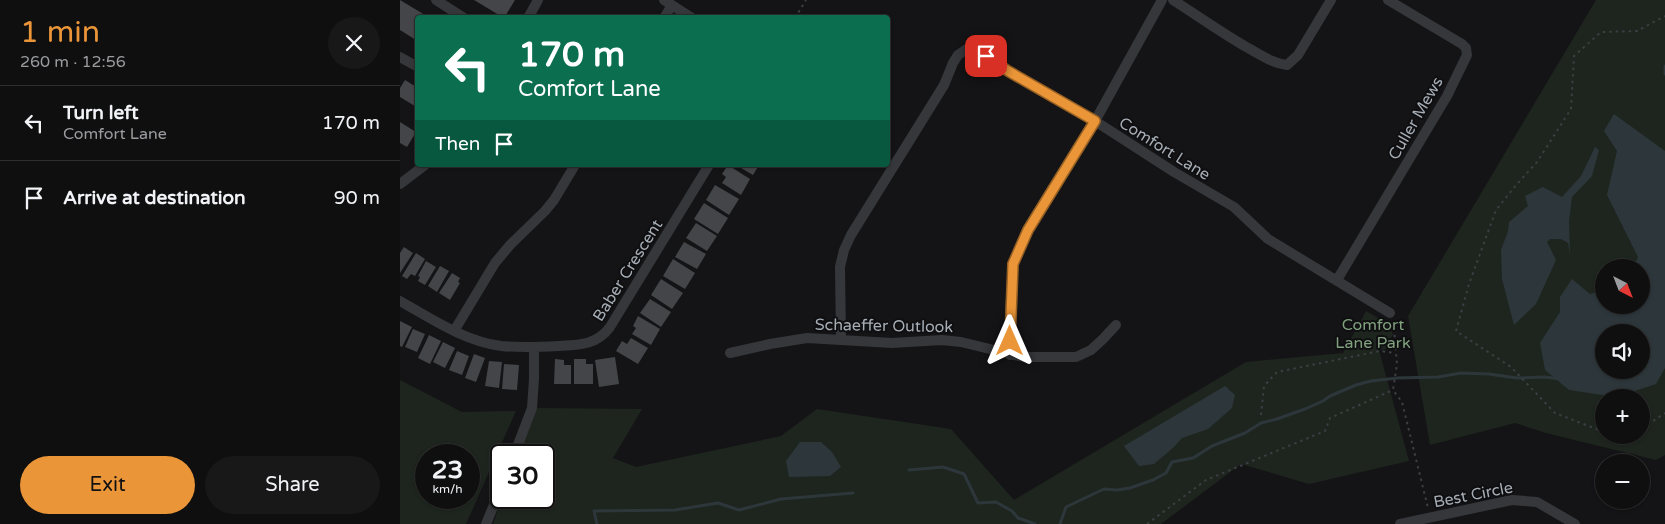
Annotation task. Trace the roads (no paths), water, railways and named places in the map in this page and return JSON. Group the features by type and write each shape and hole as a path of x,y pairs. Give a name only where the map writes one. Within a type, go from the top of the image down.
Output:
{"street":[{"path":"436,0 459,15"},
{"path":"530,15 538,0"},
{"path":"1010,354 1013,264 1028,230 1095,121 1162,0"},
{"path":"1173,0 1231,38 1266,58 1276,63 1287,65 1298,55 1331,0"},
{"name":"Culler Mews","path":"1337,280 1447,96 1467,55 1466,48 1462,44 1388,0"},
{"path":"665,15 668,2 688,15"},
{"name":"Comfort Lane","path":"841,339 840,267 844,250 851,235 944,84 958,54 967,49 974,48 1008,71 1095,121 1174,172 1234,207 1268,239 1390,312"},
{"path":"400,56 415,65"},
{"path":"402,180 422,167"},
{"path":"454,331 495,262 545,211 554,200 574,167"},
{"name":"Baber Crescent","path":"400,301 454,331 484,342 534,348 582,345 595,341 604,335 648,267 708,167"},
{"name":"Schaeffer Outlook","path":"730,353 807,338 892,343 942,340 961,342 1022,358 1076,357 1091,350 1116,325"},
{"path":"518,444 532,408 534,348"},
{"name":"Best Circle","path":"1400,524 1512,500 1536,502 1575,524"},
{"path":"486,524 492,509"}],"waterway":[{"path":"1665,66 1665,74"},
{"path":"1060,524 1066,507 1104,489 1130,488 1153,480 1166,473 1172,462 1193,458 1212,446 1245,433 1261,423 1305,409 1356,385 1397,378 1438,377 1461,373 1517,378 1545,377 1561,379"},
{"path":"909,470 943,467 964,474 978,503 996,502 1012,511 1018,518 1035,524"},
{"path":"597,524 594,511 675,510 718,503 739,510 781,499 853,493"}],"park label":[{"name":"Comfort Lane Park","path":"1373,333"}]}
